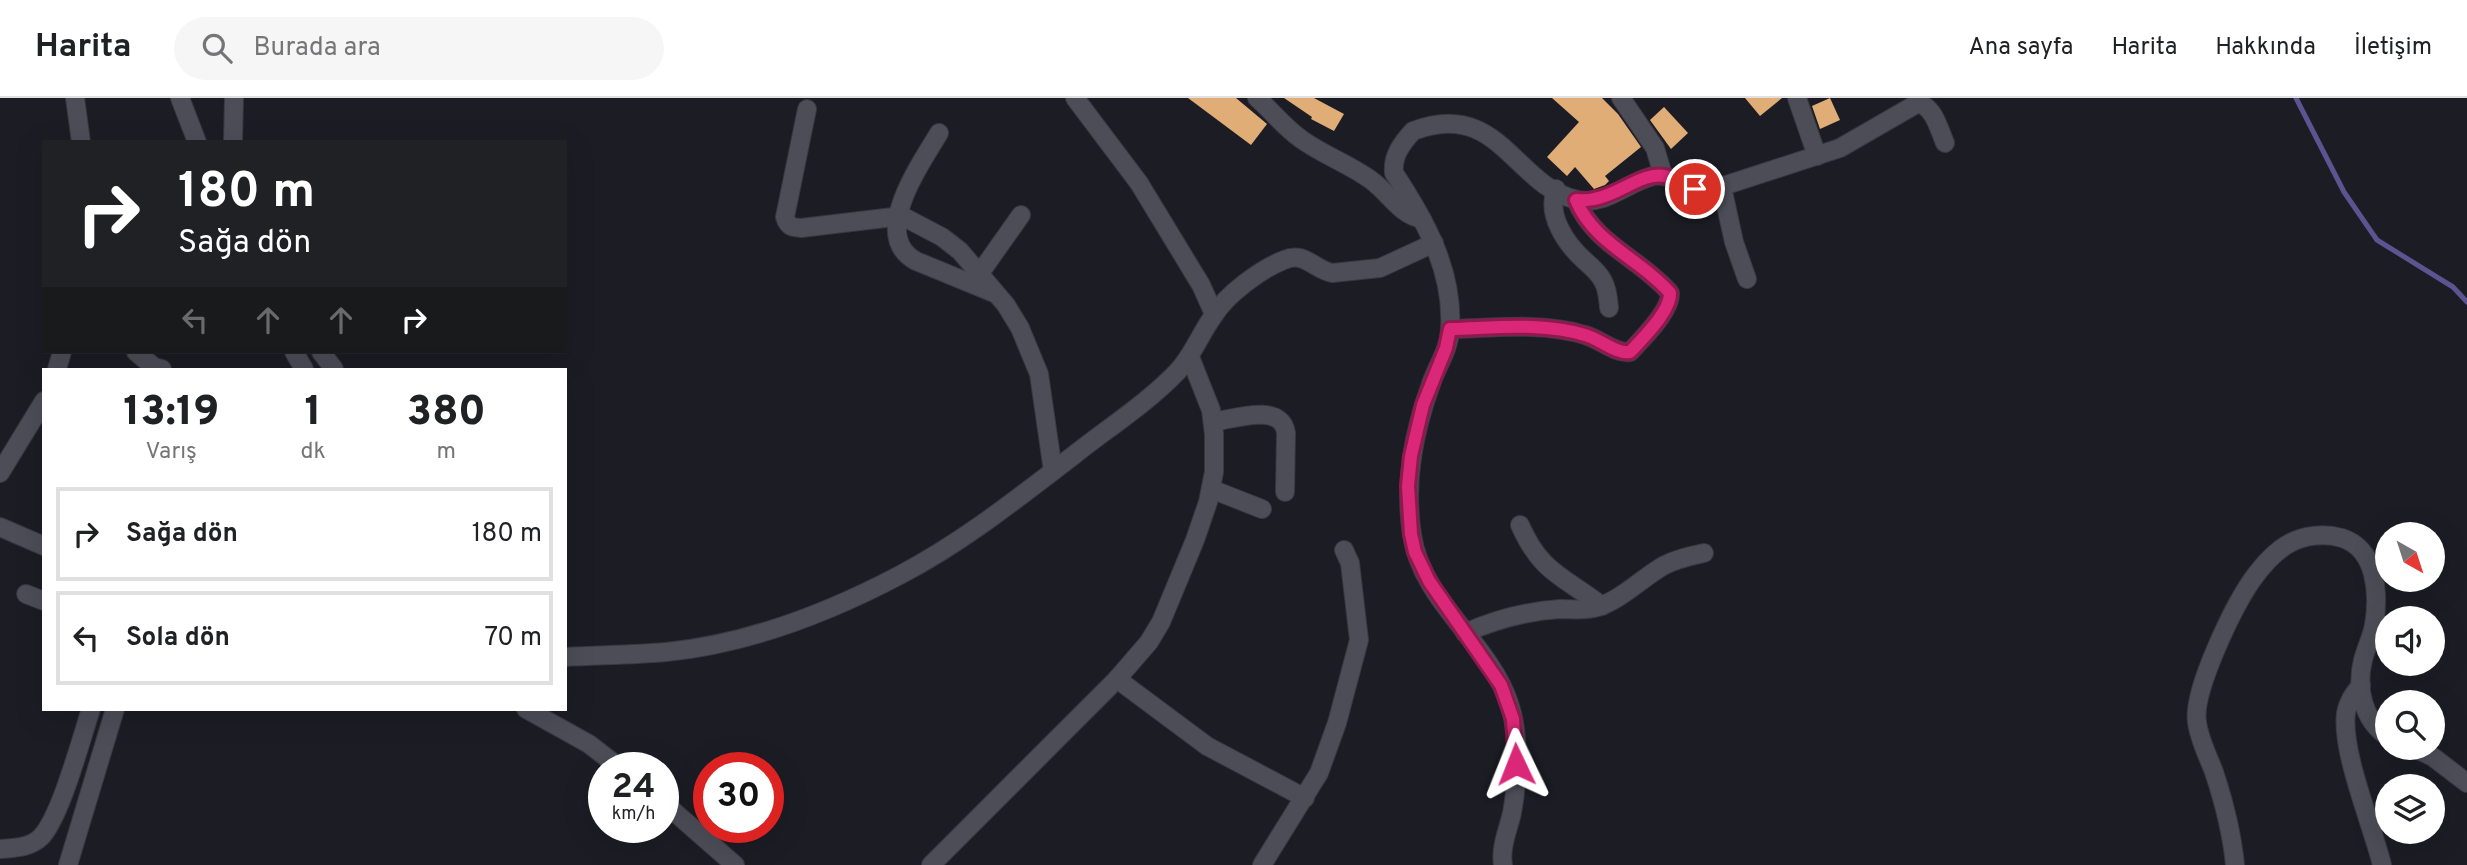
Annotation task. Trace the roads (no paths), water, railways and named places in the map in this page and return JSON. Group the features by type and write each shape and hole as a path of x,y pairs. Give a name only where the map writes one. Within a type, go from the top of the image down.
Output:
{"street":[{"path":"75,98 81,140"},
{"path":"180,98 196,140"},
{"path":"1076,98 1139,183 1201,285 1214,314"},
{"path":"1258,98 1303,141 1358,171 1374,182 1408,215 1422,219"},
{"path":"1621,98 1655,148 1663,176"},
{"path":"1797,98 1817,156"},
{"path":"233,99 233,140"},
{"path":"1504,126 1536,169 1556,189 1576,200 1589,201 1655,175 1695,189 1714,190 1817,156 1856,139 1918,103 1926,105 1932,113 1945,143"},
{"path":"1448,105 1410,135 1396,153 1393,166 1394,173 1422,219 1443,266 1450,329 1446,348 1423,405 1411,456 1408,486 1411,534 1420,565 1501,685 1513,719 1515,779 1512,810 1502,855 1503,865"},
{"path":"807,109 785,218 787,223 801,228 898,216 912,219 942,237 980,273 998,294 1020,328 1039,374 1053,471"},
{"path":"939,133 904,196 898,216 898,244 908,257 998,294"},
{"path":"1722,187 1734,242 1747,279"},
{"path":"1556,189 1552,200 1555,216 1570,243 1603,281 1608,293 1609,308"},
{"path":"1450,329 1554,329 1581,334 1620,352 1630,352 1669,303 1670,293 1596,232 1584,219 1576,200"},
{"path":"980,273 1021,215"},
{"path":"567,657 665,652 732,641 790,622 877,587 935,556 982,524 1135,409 1176,373 1190,357 1214,314 1252,279 1286,259 1300,257 1325,272 1332,273 1380,268 1434,243"},
{"path":"138,354 158,368"},
{"path":"323,354 333,368"},
{"path":"931,865 1117,679 1149,642 1161,622 1195,540 1210,489 1214,460 1211,410 1190,357"},
{"path":"0,473 42,404"},
{"path":"1213,422 1263,414 1280,419 1285,424 1286,433 1285,492"},
{"path":"1210,489 1262,509"},
{"path":"1520,525 1529,546 1545,566 1602,606"},
{"path":"0,527 42,546"},
{"path":"2235,865 2225,811 2197,722 2196,709 2206,675 2238,603 2263,566 2276,552 2291,542 2308,536 2326,535 2340,538 2359,548 2368,560 2375,588 2376,607 2362,662 2361,685 2370,720 2375,725"},
{"path":"1262,865 1319,773 1337,723 1359,640 1350,563 1345,550"},
{"path":"1465,633 1485,625 1538,612 1589,610 1602,606 1663,566 1704,553"},
{"path":"26,594 42,600"},
{"path":"1117,679 1207,746 1305,798"},
{"path":"2361,685 2348,705 2347,733 2382,865"},
{"path":"0,849 27,846 41,837 47,828 57,811 90,711"},
{"path":"68,865 114,711"},
{"path":"530,711 599,752"},
{"path":"2436,760 2467,783"},
{"path":"679,816 735,865"}],"waterway":[{"path":"2296,98 2344,192 2377,240 2453,287 2467,302"}]}
